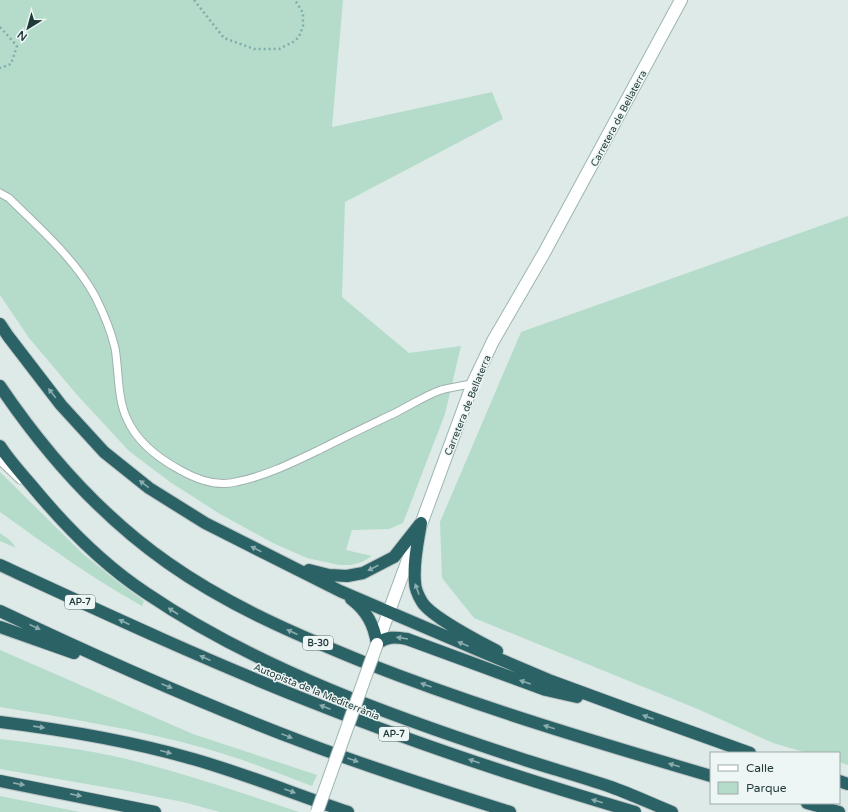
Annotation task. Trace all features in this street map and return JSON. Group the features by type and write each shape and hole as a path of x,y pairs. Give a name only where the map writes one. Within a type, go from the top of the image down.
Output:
{"highway":[{"path":"0,324 62,405 104,452 149,488 205,523 340,591 551,681 747,752"},
{"name":"B-30","path":"0,386 20,416 49,452 109,516 169,564 248,612 341,653 469,701 587,739 710,776"},
{"path":"0,446 52,511 106,562 144,592 181,616 262,660 306,680 384,710 524,760 612,787 672,812"},
{"path":"278,560 329,575 347,576 363,573 394,556 421,523"},
{"path":"421,523 415,564 415,583 422,602 431,612 446,622 551,681"},
{"name":"Autopista de la Mediterrània","path":"0,565 180,647 314,703 395,734 510,773 635,812"},
{"path":"340,591 354,601 369,618 374,629 377,644 383,639 389,637 407,639 546,690 630,710"},
{"path":"0,611 145,677 303,742 416,783 510,812"},
{"path":"0,627 145,677"},
{"path":"0,722 90,736 152,748 193,759 265,782 348,812"},
{"path":"0,780 155,812"},
{"path":"811,804 839,812"}],"street":[{"name":"Carretera de Bellaterra","path":"317,812 388,612 473,384 493,341 548,247 681,0"}],"lane":[{"path":"0,193 9,198 63,253 84,278 96,298 107,323 114,347 122,404 126,418 132,429 141,441 154,453 190,475 207,481 235,483 293,462 440,391 473,384"},
{"path":"0,461 52,511"}],"path":[{"path":"194,0 224,38 254,49 279,49 293,42 299,37 303,26 303,13 295,0"},
{"path":"0,27 17,46 11,64 0,68"}],"green space":[{"path":"0,0 343,0 332,127 492,92 503,119 345,202 342,297 409,353 461,346 445,414 403,523 389,529 352,530 346,550 372,556 362,562 351,565 339,565 307,558 273,543 220,514 170,482 129,451 78,396 29,338 0,295"},
{"path":"848,216 848,765 840,762 840,752 804,752 773,743 700,710 474,618 442,578 440,522 521,332"},
{"path":"0,472 83,554 144,601 142,606 87,573 0,512"},
{"path":"0,533 11,541 16,548 0,541"},
{"path":"0,650 193,734 317,775 312,786 228,755 175,741 101,724 0,707"},
{"path":"0,739 109,755 204,781 299,812 220,812 183,802 127,791 0,769"},
{"path":"0,796 80,812 0,812"}]}
